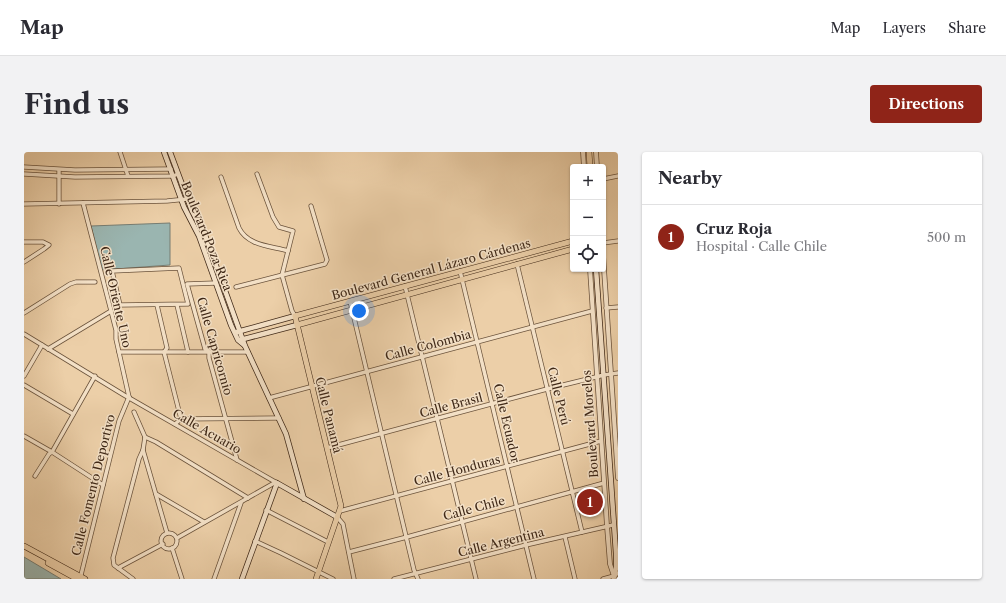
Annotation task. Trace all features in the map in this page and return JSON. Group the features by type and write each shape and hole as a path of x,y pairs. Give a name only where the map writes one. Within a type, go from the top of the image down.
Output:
{"main road":[{"name":"Boulevard Poza Rica","path":"164,152 173,176 205,235 240,340 248,352 290,444 304,498"},
{"name":"Boulevard Poza Rica","path":"170,152 178,174 187,214 199,236 216,283 237,332"},
{"path":"589,152 590,164"},
{"name":"Boulevard General Lázaro Cárdenas","path":"295,316 570,242"},
{"name":"Boulevard General Lázaro Cárdenas","path":"240,340 570,250"},
{"path":"518,264 533,256 533,252"},
{"name":"Boulevard Morelos","path":"596,272 616,574"},
{"path":"237,332 295,316"},
{"name":"Calle Panamá","path":"295,316 340,502 340,511"},
{"path":"242,579 276,483"},
{"name":"Calle Acuario","path":"276,483 337,518"},
{"path":"316,579 340,511"},
{"path":"24,546 81,578"},
{"path":"24,550 81,578"}],"street":[{"path":"120,152 128,176"},
{"path":"583,152 584,164"},
{"path":"596,152 597,164"},
{"path":"24,167 59,170 176,168"},
{"path":"59,170 59,204"},
{"path":"25,175 173,176 178,174"},
{"path":"257,174 272,218 279,226 293,231 282,275 292,311 295,316"},
{"path":"606,178 618,176"},
{"path":"221,177 239,228 243,235 252,242 288,250"},
{"path":"24,204 185,200"},
{"name":"Calle Oriente Uno","path":"83,203 116,330 116,339 128,397"},
{"path":"236,287 325,264 326,262 310,206"},
{"path":"606,243 618,241"},
{"path":"24,242 43,242 49,245 24,262"},
{"name":"Calle Perú","path":"518,264 582,532"},
{"path":"179,268 188,304 177,305 120,305 112,271 179,268"},
{"name":"Calle Ecuador","path":"460,271 534,579"},
{"name":"Boulevard Morelos","path":"590,272 596,377 610,564 616,574"},
{"name":"Boulevard Morelos","path":"604,272 611,374 616,405 618,478"},
{"path":"24,314 70,284 76,282 95,282"},
{"name":"Calle Capricornio","path":"216,283 187,284 205,349 209,352 209,358 237,460"},
{"path":"405,286 476,579"},
{"path":"350,301 414,570 418,579"},
{"path":"157,305 167,348 164,352 181,419"},
{"path":"177,305 188,352"},
{"path":"606,308 618,307"},
{"path":"48,349 111,311"},
{"name":"Calle Colombia","path":"270,398 592,311"},
{"name":"Calle Acuario","path":"24,334 128,397 276,483"},
{"path":"24,376 42,345"},
{"path":"119,352 248,352"},
{"name":"Calle Brasil","path":"327,448 547,389 618,373"},
{"path":"35,476 49,454 52,452 95,376"},
{"path":"24,385 73,414"},
{"name":"Calle Fomento Deportivo","path":"81,578 118,421 128,397"},
{"path":"133,579 114,565 113,558 139,459 143,450 145,437 134,412"},
{"path":"175,424 181,419 279,418"},
{"path":"24,436 103,485"},
{"path":"145,437 156,442 248,498"},
{"name":"Calle Honduras","path":"340,511 602,442"},
{"path":"143,450 167,533"},
{"path":"172,548 176,544 177,538 276,483"},
{"name":"Calle Chile","path":"349,552 604,483"},
{"path":"156,494 204,522"},
{"path":"214,579 241,502"},
{"path":"612,504 618,503"},
{"path":"266,510 328,542"},
{"path":"337,518 343,524 354,579"},
{"name":"Calle Argentina","path":"394,579 526,545 613,525"},
{"path":"162,544 162,537 167,533 173,534 177,538"},
{"path":"564,537 575,579"},
{"path":"255,541 333,579"},
{"path":"118,568 162,544"},
{"path":"162,544 168,548 172,548"},
{"path":"172,548 182,579"},
{"path":"603,579 616,574"}],"water":[{"path":"170,223 170,265 101,270 91,226"},
{"path":"24,557 61,579 24,579"}],"place":[{"name":"Cruz Roja","path":"590,502"}]}
